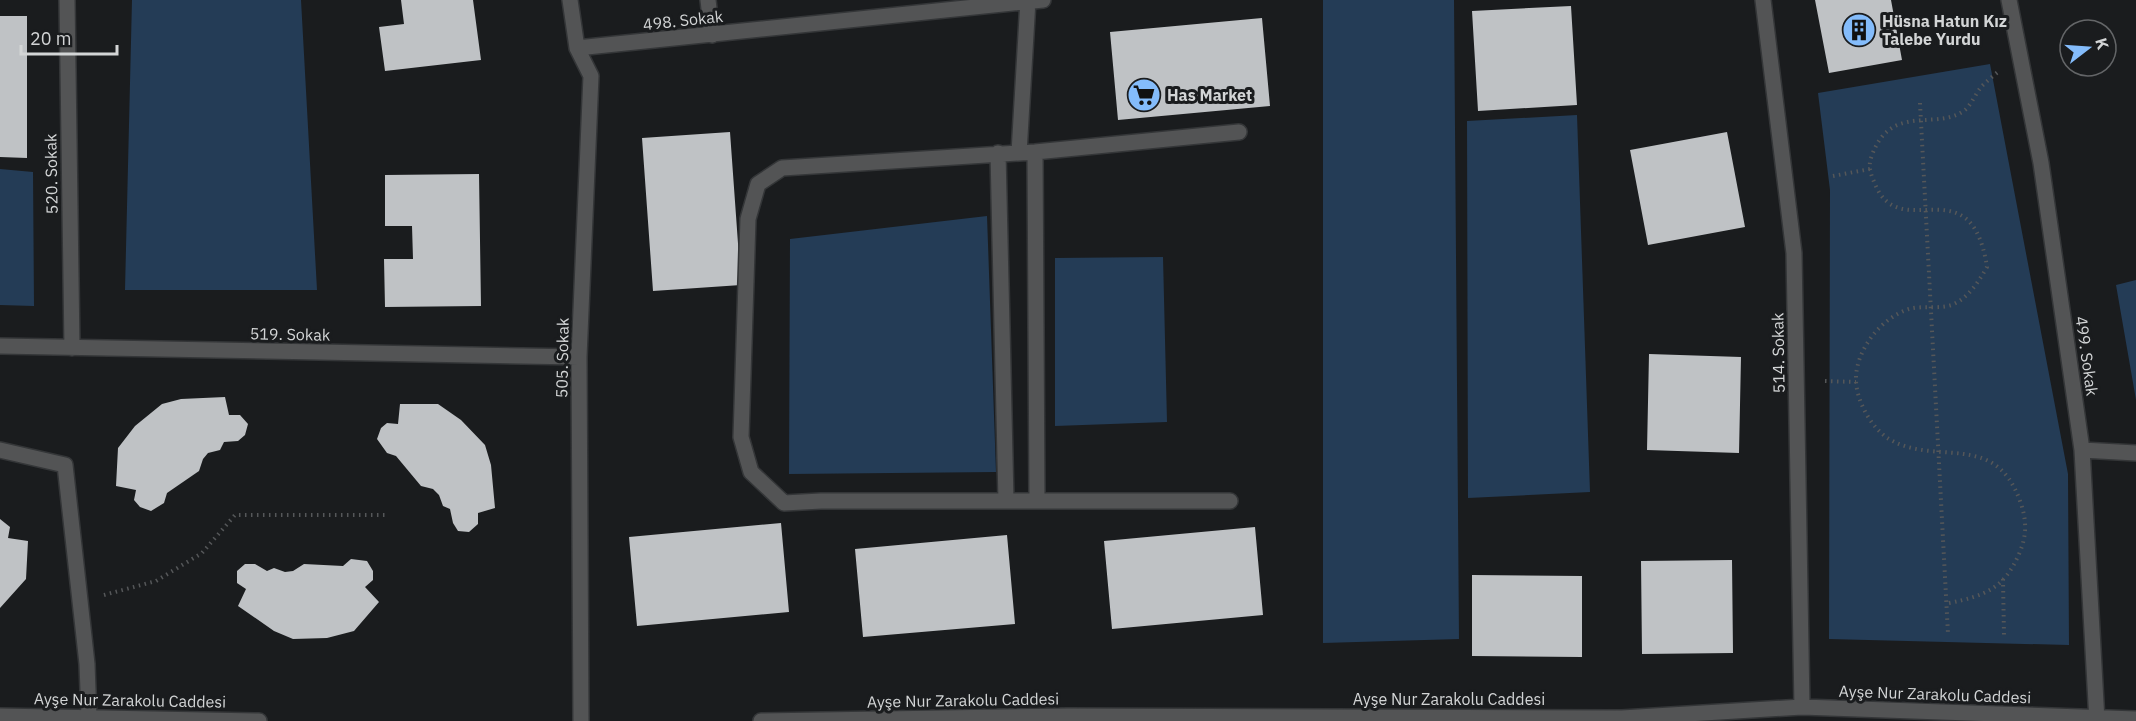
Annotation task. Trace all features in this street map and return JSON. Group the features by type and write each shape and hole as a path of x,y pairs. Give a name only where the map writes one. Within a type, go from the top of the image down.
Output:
{"street":[{"name":"520. Sokak","path":"67,0 72,348"},
{"name":"505. Sokak","path":"570,0 577,48 591,76 579,357 581,721"},
{"path":"708,0 712,35"},
{"name":"514. Sokak","path":"1763,0 1794,253 1802,707"},
{"name":"499. Sokak","path":"2009,0 2042,163 2082,450 2097,720"},
{"name":"498. Sokak","path":"577,48 1033,1"},
{"path":"1019,153 1033,1"},
{"path":"1230,501 784,503 751,472 741,437 748,219 758,184 782,168 1035,152 1239,132"},
{"path":"1035,152 1037,501"},
{"path":"998,153 1006,501"},
{"name":"519. Sokak","path":"0,346 579,357"},
{"path":"0,450 65,465 80,602 89,717"},
{"path":"2082,450 2136,453"},
{"name":"Ayşe Nur Zarakolu Caddesi","path":"761,721 1068,716 1265,719 1622,718 1802,707 2097,720 2136,719"},
{"name":"Ayşe Nur Zarakolu Caddesi","path":"0,716 258,721"}],"path":[{"path":"1949,603 1989,593 2014,565 2026,533 2025,514 2017,491 2003,472 1987,461 1966,452 1905,445 1888,439 1869,418 1858,395 1856,382 1858,361 1868,340 1886,322 1909,310 1953,305 1960,300 1978,282 1987,267 1984,245 1975,225 1952,212 1895,208 1880,196 1869,165 1875,146 1886,131 1906,122 1921,119 1944,119 1965,109 1982,87 2019,52"},
{"path":"1920,103 1938,450 1949,603 1948,634"},
{"path":"1833,176 1870,170"},
{"path":"1825,381 1856,382"},
{"path":"80,602 156,581 202,553 235,515 387,515"},
{"path":"2003,578 2004,636"}],"shaded area":[{"path":"132,0 301,0 317,290 125,290"},
{"path":"1323,0 1454,0 1459,639 1323,643"},
{"path":"1990,64 2068,474 2069,645 1829,639 1830,190 1818,93"},
{"path":"1577,115 1590,492 1468,498 1467,121"},
{"path":"0,169 33,172 34,306 0,305"},
{"path":"987,216 996,472 789,474 790,239"},
{"path":"1163,257 1167,422 1055,426 1055,258"},
{"path":"2136,280 2136,400 2116,285"}],"building":[{"path":"401,0 473,0 481,60 385,71 379,27 404,24"},
{"name":"Hüsna Hatun Kız Talebe Yurdu","path":"1815,0 1891,0 1902,60 1829,73"},
{"path":"1571,6 1577,105 1478,111 1472,11"},
{"path":"0,16 27,16 27,158 0,157"},
{"path":"1262,18 1270,106 1118,120 1110,32"},
{"path":"730,132 741,285 653,291 642,138"},
{"path":"1727,132 1745,227 1648,245 1630,150"},
{"path":"479,174 481,306 385,307 384,259 413,259 412,226 385,226 385,175"},
{"path":"1649,354 1741,357 1739,453 1647,450"},
{"path":"225,397 229,415 240,415 248,424 245,435 238,441 224,442 220,450 208,453 199,471 167,493 164,503 151,511 140,507 134,500 136,490 116,486 118,448 135,426 162,404 181,399"},
{"path":"400,404 438,404 461,420 485,445 491,465 495,508 478,513 478,524 469,532 458,531 453,523 450,509 443,506 439,495 433,489 421,486 396,456 387,453 377,439 381,428 387,423 398,424"},
{"path":"0,519 10,527 8,538 28,541 26,579 0,608"},
{"path":"781,523 789,612 637,626 629,537"},
{"path":"1255,527 1263,615 1112,629 1104,541"},
{"path":"1007,535 1015,624 863,637 855,549"},
{"path":"351,559 367,561 373,571 373,580 365,587 379,602 354,631 327,638 293,639 274,631 238,606 246,589 237,583 237,571 245,564 255,564 267,571 274,568 285,572 293,571 304,564 343,566"},
{"path":"1732,560 1733,653 1642,654 1641,561"},
{"path":"1472,575 1582,576 1582,657 1472,656"}],"place":[{"name":"Hüsna Hatun Kız Talebe Yurdu","path":"1859,30"},
{"name":"Has Market","path":"1144,95"}]}
